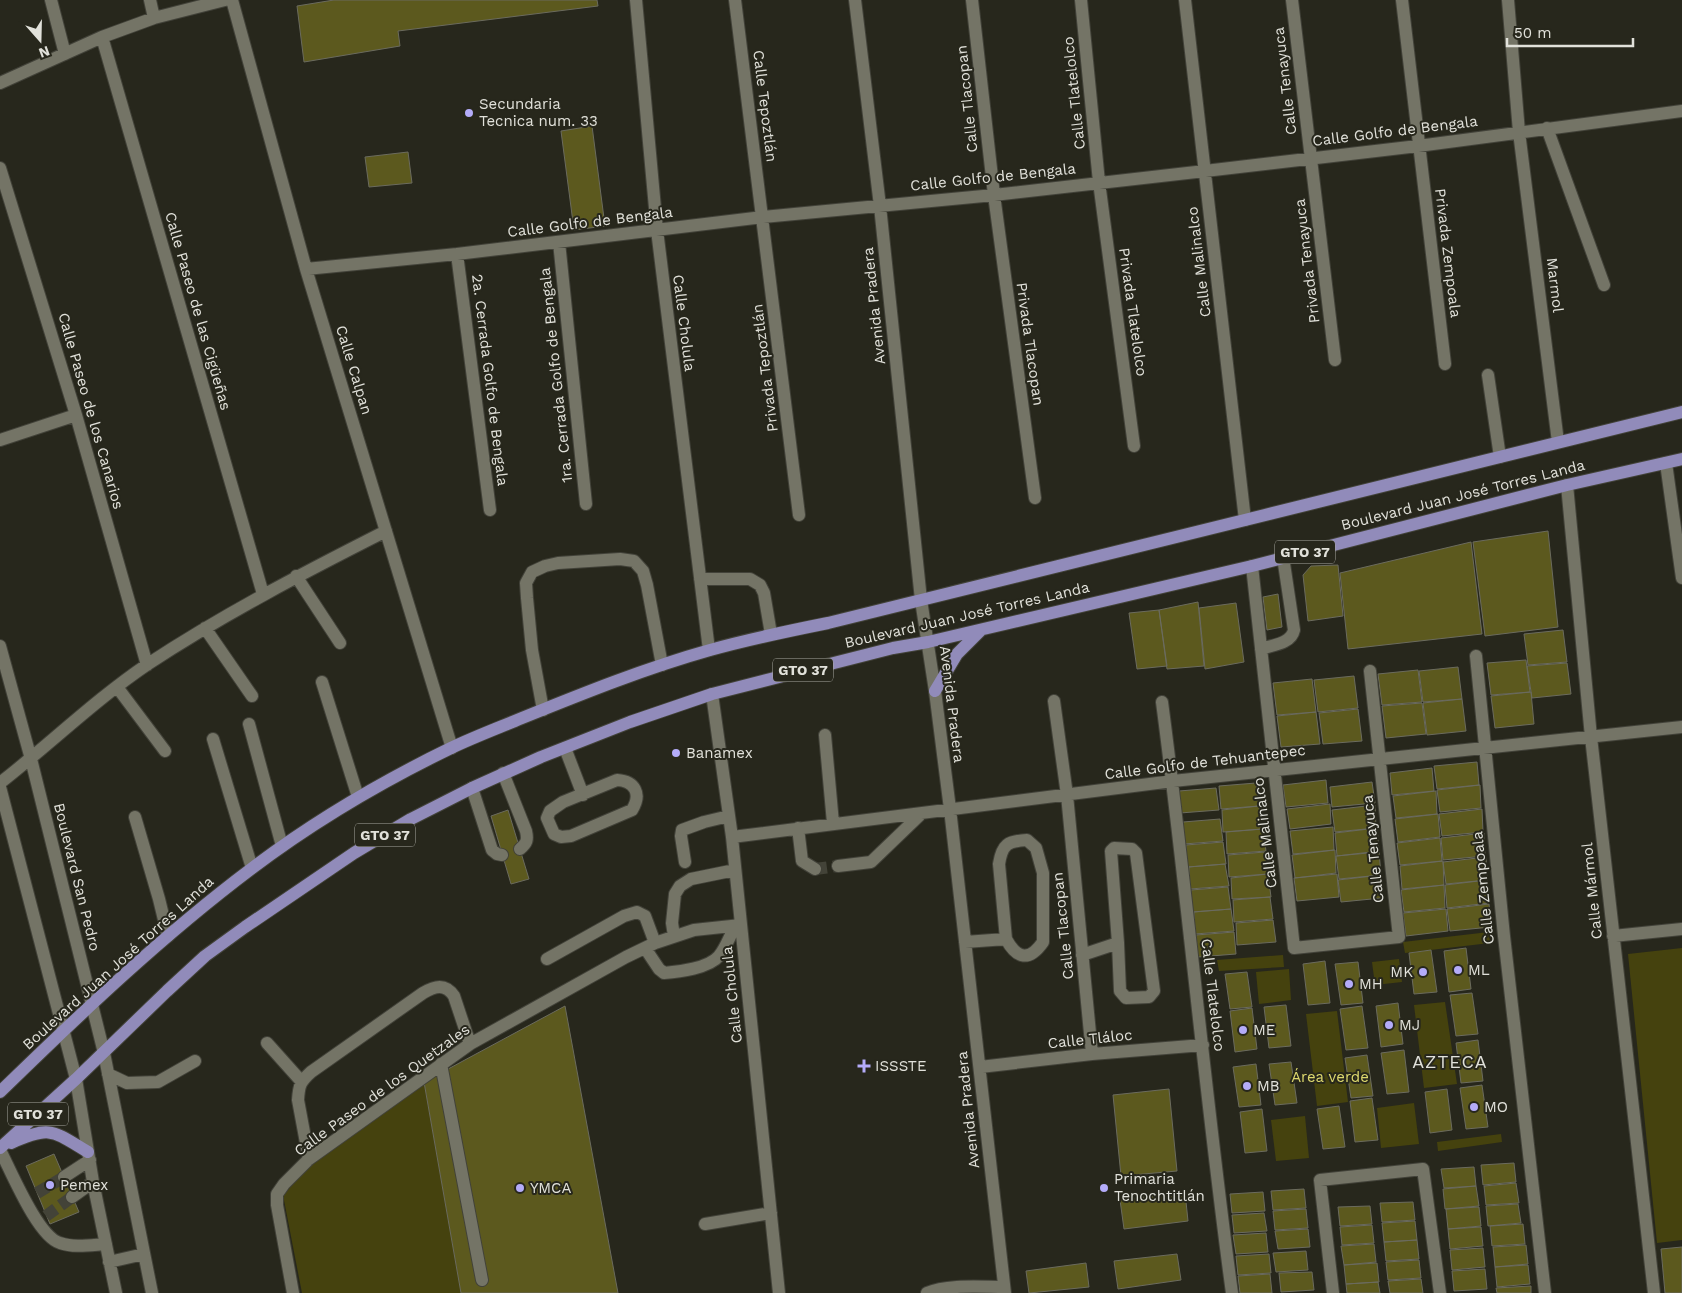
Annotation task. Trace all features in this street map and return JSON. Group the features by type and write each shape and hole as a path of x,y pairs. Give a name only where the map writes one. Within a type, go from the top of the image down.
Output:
{"main road":[{"name":"Boulevard Juan José Torres Landa","path":"0,1092 64,1030 168,936 282,846 358,797 452,748 542,710 615,681 709,650 771,634 828,623 1682,412"},
{"name":"Boulevard Juan José Torres Landa","path":"0,1149 104,1053 166,991 206,956 245,927 354,853 411,819 503,773 630,722 712,694 894,648 928,642 1252,566 1567,485 1682,459"},
{"path":"935,691 957,654 982,628"},
{"path":"0,1149 43,1131 64,1137 89,1156"}],"street":[{"path":"51,0 65,54"},
{"path":"150,0 154,18"},
{"path":"0,82 102,37 154,18 224,0"},
{"name":"Calle Calpan","path":"232,0 306,269 452,748"},
{"name":"Calle Cholula","path":"636,0 656,230 709,650"},
{"name":"Calle Tepoztlán","path":"735,0 763,217"},
{"name":"Avenida Pradera","path":"855,0 880,206 921,600 950,810 1004,1290"},
{"name":"Calle Tlacopan","path":"972,0 994,195"},
{"name":"Calle Tlatelolco","path":"1081,0 1099,182"},
{"name":"Calle Malinalco","path":"1185,0 1246,520"},
{"name":"Calle Tenayuca","path":"1292,0 1310,158"},
{"path":"1402,0 1418,146"},
{"name":"Marmol","path":"1508,0 1519,132 1558,442"},
{"name":"Calle Paseo de las Cigüeñas","path":"102,37 263,594"},
{"name":"Calle Golfo de Bengala","path":"306,269 457,254 763,217 994,195 1205,171 1418,146 1682,110"},
{"path":"1547,128 1604,285"},
{"name":"Privada Zempoala","path":"1418,146 1445,364"},
{"name":"Privada Tenayuca","path":"1310,158 1335,360"},
{"name":"Calle Paseo de los Canarios","path":"0,168 76,415 147,665"},
{"name":"Privada Tlatelolco","path":"1099,182 1134,446"},
{"name":"Privada Tlacopan","path":"994,195 1035,498"},
{"name":"Privada Tepoztlán","path":"763,217 799,514"},
{"name":"1ra. Cerrada Golfo de Bengala","path":"559,242 586,504"},
{"name":"2a. Cerrada Golfo de Bengala","path":"457,254 490,510"},
{"path":"1488,375 1500,457"},
{"path":"0,440 76,415"},
{"path":"1666,462 1682,578"},
{"name":"Calle Mármol","path":"1567,485 1591,737 1654,1293"},
{"path":"0,783 117,687 147,665 263,594 386,531"},
{"path":"1261,649 1289,640 1293,635 1294,630 1283,557"},
{"path":"542,710 532,650 526,583 532,572 545,566 558,563 620,559 634,561 643,571 647,585 662,665"},
{"name":"Calle Malinalco","path":"1252,566 1294,948"},
{"path":"296,576 340,643"},
{"path":"700,579 750,579 760,585 764,593 771,634"},
{"path":"205,628 252,696"},
{"name":"Boulevard San Pedro","path":"0,646 31,759 104,1053 152,1293"},
{"path":"1476,656 1486,748"},
{"path":"1370,671 1380,758"},
{"path":"322,682 358,797"},
{"path":"117,687 165,751"},
{"name":"Calle Cholula","path":"712,694 732,837 738,925 779,1293"},
{"path":"1054,701 1066,796"},
{"name":"Calle Tlatelolco","path":"1162,702 1192,970 1203,1045 1218,1191 1232,1293"},
{"path":"249,724 282,846"},
{"name":"Calle Golfo de Tehuantepec","path":"732,837 1172,781 1682,727"},
{"path":"825,735 833,823"},
{"path":"212,739 252,868"},
{"path":"565,748 583,795"},
{"name":"Calle Zempoala","path":"1486,748 1504,936 1544,1293"},
{"name":"Calle Tenayuca","path":"1294,948 1399,937 1380,758"},
{"path":"503,773 526,831 526,844 520,849"},
{"path":"617,780 625,780 633,785 637,795 636,804 632,810 620,816 571,836 561,837 554,834 547,818 550,811 563,802 583,795 617,780"},
{"path":"0,787 76,1079 116,1293"},
{"path":"472,788 492,850 502,854"},
{"name":"Calle Tlacopan","path":"1066,796 1092,1054"},
{"path":"838,866 871,862 922,813"},
{"path":"685,862 681,836 682,830 729,816"},
{"path":"136,817 168,936"},
{"path":"798,828 802,861 815,869"},
{"path":"1028,840 1036,848 1043,873 1043,942 1037,950 1029,955 1020,956 1012,951 1006,939 999,864 1000,852 1006,844 1028,840"},
{"path":"1114,848 1132,849 1136,853 1154,991 1149,997 1126,998 1120,991 1118,943 1111,851 1114,848"},
{"path":"674,936 672,923 676,894 680,886 691,879 735,870"},
{"path":"547,960 624,916 637,912 645,916 650,946 659,969 664,973 711,964 720,956 738,925"},
{"name":"Calle Paseo de los Quetzales","path":"293,1293 276,1206 277,1194 284,1184 309,1160 470,1044 650,946 694,930 738,925"},
{"path":"1613,936 1682,929"},
{"path":"965,942 1006,939"},
{"path":"1082,955 1118,943"},
{"path":"309,1160 298,1100 298,1090 301,1081 311,1072 423,993 431,988 440,986 450,990 454,996 470,1044"},
{"path":"267,1043 301,1081"},
{"name":"Calle Tláloc","path":"980,1067 1092,1054 1203,1045"},
{"path":"108,1074 127,1083 158,1082 195,1061"},
{"path":"441,1064 482,1280"},
{"path":"0,1149 31,1196 50,1238 59,1243 73,1246 106,1244"},
{"path":"64,1177 89,1156"},
{"path":"1333,1293 1320,1180 1423,1169 1440,1293"},
{"path":"72,1197 94,1182"},
{"path":"705,1224 771,1214"},
{"path":"110,1262 144,1254"},
{"path":"927,1293 936,1290 1004,1290"}],"green space":[{"path":"1489,932 1490,943 1405,953 1403,942"},
{"path":"1682,948 1682,1240 1657,1243 1628,954"},
{"path":"1283,955 1284,967 1219,971 1217,960"},
{"path":"1399,959 1402,982 1375,985 1372,962"},
{"path":"1289,969 1291,1000 1259,1004 1256,972"},
{"path":"1445,1002 1457,1084 1424,1088 1414,1005"},
{"name":"Área verde","path":"1337,1011 1348,1102 1317,1106 1306,1014"},
{"path":"424,1082 461,1293 302,1293 283,1195 317,1159"},
{"name":"Área verde","path":"1414,1103 1419,1144 1381,1148 1377,1108"},
{"name":"Área verde","path":"1305,1116 1309,1158 1276,1161 1271,1120"},
{"path":"1501,1134 1502,1142 1438,1151 1437,1142"}],"building":[{"path":"334,0 597,0 598,6 398,31 400,46 304,62 297,6"},
{"path":"592,126 605,226 574,230 561,131"},
{"path":"408,152 412,183 369,187 365,157"},
{"path":"1548,531 1558,627 1485,636 1473,542"},
{"path":"1471,542 1482,634 1348,649 1340,573"},
{"path":"1338,565 1343,616 1308,621 1303,575 1311,566"},
{"path":"1278,594 1282,627 1267,630 1263,597"},
{"path":"1198,602 1204,666 1167,669 1159,610"},
{"path":"1236,603 1244,662 1205,669 1199,608"},
{"path":"1159,610 1167,666 1137,669 1129,613"},
{"path":"1563,630 1567,662 1528,665 1524,634"},
{"path":"1526,660 1530,692 1491,695 1487,663"},
{"path":"1567,663 1571,694 1532,698 1527,666"},
{"path":"1458,667 1462,699 1423,702 1419,671"},
{"path":"1418,670 1422,702 1382,705 1378,674"},
{"path":"1354,676 1358,708 1318,712 1314,680"},
{"path":"1312,679 1316,712 1277,715 1273,683"},
{"path":"1531,692 1534,724 1495,728 1491,696"},
{"path":"1462,699 1466,731 1427,735 1423,703"},
{"path":"1422,703 1426,734 1386,738 1382,706"},
{"path":"1358,709 1362,741 1323,744 1319,713"},
{"path":"1316,712 1320,744 1281,747 1277,716"},
{"path":"1477,762 1479,785 1437,789 1434,766"},
{"path":"1432,768 1434,791 1392,795 1390,773"},
{"path":"1326,780 1328,803 1286,807 1283,785"},
{"path":"1372,782 1375,803 1332,807 1330,787"},
{"path":"1256,783 1259,806 1221,809 1219,786"},
{"path":"1480,785 1481,808 1440,812 1437,790"},
{"path":"1216,788 1219,810 1180,813 1179,791"},
{"path":"1436,791 1437,814 1396,818 1393,796"},
{"path":"1330,804 1331,824 1290,829 1287,809"},
{"path":"1375,805 1376,828 1335,832 1332,810"},
{"path":"1259,806 1262,829 1223,832 1222,810"},
{"path":"1482,809 1483,832 1442,836 1439,814"},
{"path":"508,810 529,879 511,884 491,816"},
{"path":"1438,814 1440,837 1398,842 1395,819"},
{"path":"1220,819 1223,841 1184,844 1183,822"},
{"path":"1333,827 1334,850 1293,854 1290,831"},
{"path":"1377,828 1379,851 1337,856 1335,833"},
{"path":"1263,829 1266,851 1227,854 1226,832"},
{"path":"1484,833 1485,856 1443,860 1441,838"},
{"path":"1440,838 1442,861 1400,865 1397,843"},
{"path":"1223,842 1226,864 1187,867 1186,845"},
{"path":"1335,850 1336,873 1295,878 1292,855"},
{"path":"1265,852 1268,874 1229,877 1228,855"},
{"path":"1379,852 1381,875 1339,879 1336,856"},
{"path":"1486,857 1487,880 1446,884 1443,862"},
{"path":"1443,861 1444,885 1402,889 1400,866"},
{"path":"1225,864 1229,886 1190,889 1189,867"},
{"path":"1268,874 1271,897 1232,899 1231,878"},
{"path":"1337,874 1339,897 1297,901 1294,878"},
{"path":"1381,875 1382,898 1341,902 1338,880"},
{"path":"1487,880 1489,903 1447,908 1445,885"},
{"path":"1444,885 1445,908 1404,912 1401,890"},
{"path":"1228,887 1231,909 1192,912 1191,890"},
{"path":"1270,897 1273,919 1234,922 1233,900"},
{"path":"1489,904 1491,927 1450,931 1447,909"},
{"path":"1231,909 1234,931 1195,934 1194,912"},
{"path":"1446,909 1448,931 1406,936 1403,913"},
{"path":"1273,920 1276,942 1237,945 1236,923"},
{"path":"1234,932 1236,954 1198,957 1196,935"},
{"name":"ML","path":"1466,948 1471,989 1449,992 1444,951"},
{"name":"MK","path":"1431,950 1437,992 1414,994 1409,953"},
{"path":"1325,961 1330,1003 1308,1005 1303,964"},
{"name":"MH","path":"1358,962 1363,1003 1341,1005 1335,964"},
{"path":"1247,972 1252,1007 1230,1009 1225,974"},
{"path":"1472,993 1478,1034 1456,1036 1450,995"},
{"name":"MJ","path":"1398,1003 1403,1044 1381,1047 1376,1006"},
{"path":"1286,1005 1291,1046 1269,1048 1264,1007"},
{"name":"YMCA","path":"565,1006 618,1293 461,1293 424,1082"},
{"path":"1362,1006 1368,1048 1346,1050 1340,1009"},
{"name":"ME","path":"1252,1008 1257,1049 1235,1052 1230,1011"},
{"path":"1478,1040 1483,1081 1461,1083 1456,1043"},
{"path":"1404,1050 1409,1092 1387,1094 1381,1053"},
{"path":"1367,1055 1373,1096 1351,1098 1345,1058"},
{"path":"1291,1062 1297,1103 1275,1105 1269,1064"},
{"name":"MB","path":"1256,1064 1261,1105 1239,1107 1233,1067"},
{"name":"MO","path":"1482,1085 1488,1127 1466,1129 1460,1088"},
{"path":"1169,1089 1177,1171 1121,1176 1113,1095"},
{"path":"1447,1089 1452,1130 1430,1133 1425,1092"},
{"path":"1372,1098 1378,1140 1355,1142 1350,1101"},
{"path":"1339,1106 1345,1147 1323,1149 1317,1109"},
{"path":"1262,1109 1267,1151 1245,1153 1240,1112"},
{"name":"Pemex","path":"54,1154 79,1212 50,1224 26,1166"},
{"path":"1514,1163 1516,1182 1483,1185 1481,1165"},
{"path":"1474,1167 1476,1186 1444,1188 1441,1169"},
{"path":"1516,1183 1519,1203 1486,1205 1484,1186"},
{"path":"1476,1186 1479,1206 1445,1209 1443,1189"},
{"path":"1304,1189 1306,1208 1273,1210 1271,1191"},
{"path":"1185,1192 1188,1221 1124,1229 1120,1200"},
{"path":"1263,1192 1265,1211 1232,1213 1230,1194"},
{"path":"1413,1202 1415,1220 1382,1222 1380,1203"},
{"path":"1518,1204 1521,1223 1488,1226 1486,1206"},
{"path":"1370,1206 1372,1224 1340,1226 1338,1207"},
{"path":"1479,1207 1481,1226 1448,1229 1446,1209"},
{"path":"1306,1209 1308,1228 1275,1230 1273,1211"},
{"path":"1264,1213 1267,1231 1234,1233 1232,1215"},
{"path":"1415,1221 1417,1240 1384,1242 1382,1223"},
{"path":"1523,1224 1525,1244 1492,1246 1490,1226"},
{"path":"1372,1225 1374,1243 1342,1245 1340,1227"},
{"path":"1481,1227 1483,1246 1450,1249 1448,1229"},
{"path":"1308,1229 1310,1247 1278,1249 1275,1231"},
{"path":"1266,1233 1268,1252 1236,1254 1233,1235"},
{"path":"1417,1240 1419,1259 1386,1261 1384,1242"},
{"path":"1374,1244 1376,1262 1344,1265 1341,1246"},
{"path":"1526,1245 1528,1264 1495,1267 1493,1247"},
{"path":"1682,1247 1682,1293 1665,1293 1661,1249"},
{"path":"1483,1248 1485,1267 1452,1270 1450,1250"},
{"path":"1306,1251 1308,1270 1276,1272 1273,1253"},
{"path":"1177,1254 1181,1280 1118,1289 1114,1261"},
{"path":"1269,1254 1271,1273 1238,1275 1236,1256"},
{"path":"1419,1260 1421,1278 1388,1280 1386,1262"},
{"path":"1086,1263 1089,1287 1029,1293 1026,1271"},
{"path":"1377,1263 1379,1282 1346,1284 1344,1265"},
{"path":"1528,1265 1530,1284 1497,1287 1495,1267"},
{"path":"1485,1269 1487,1289 1454,1291 1452,1271"},
{"path":"1312,1272 1314,1290 1281,1292 1279,1273"},
{"path":"1270,1274 1272,1293 1240,1293 1238,1276"},
{"path":"1421,1279 1423,1293 1390,1293 1388,1281"},
{"path":"1378,1282 1380,1293 1347,1293 1346,1284"},
{"path":"1531,1286 1531,1293 1497,1293 1496,1288"}],"tunnel":[{"path":"815,869 838,866"},
{"path":"37,1193 64,1177"},
{"path":"46,1216 72,1197"}],"place":[{"name":"Secundaria Tecnica num. 33","path":"469,113"},
{"name":"Banamex","path":"676,753"},
{"name":"ML","path":"1458,970"},
{"name":"MK","path":"1423,972"},
{"name":"MH","path":"1349,984"},
{"name":"MJ","path":"1389,1025"},
{"name":"ME","path":"1243,1030"},
{"name":"ISSSTE","path":"864,1066"},
{"name":"MB","path":"1247,1086"},
{"name":"MO","path":"1474,1107"},
{"name":"Pemex","path":"50,1185"},
{"name":"YMCA","path":"520,1188"},
{"name":"Primaria Tenochtitlán","path":"1104,1188"}],"district":[{"name":"AZTECA","path":"1450,1062"}]}
